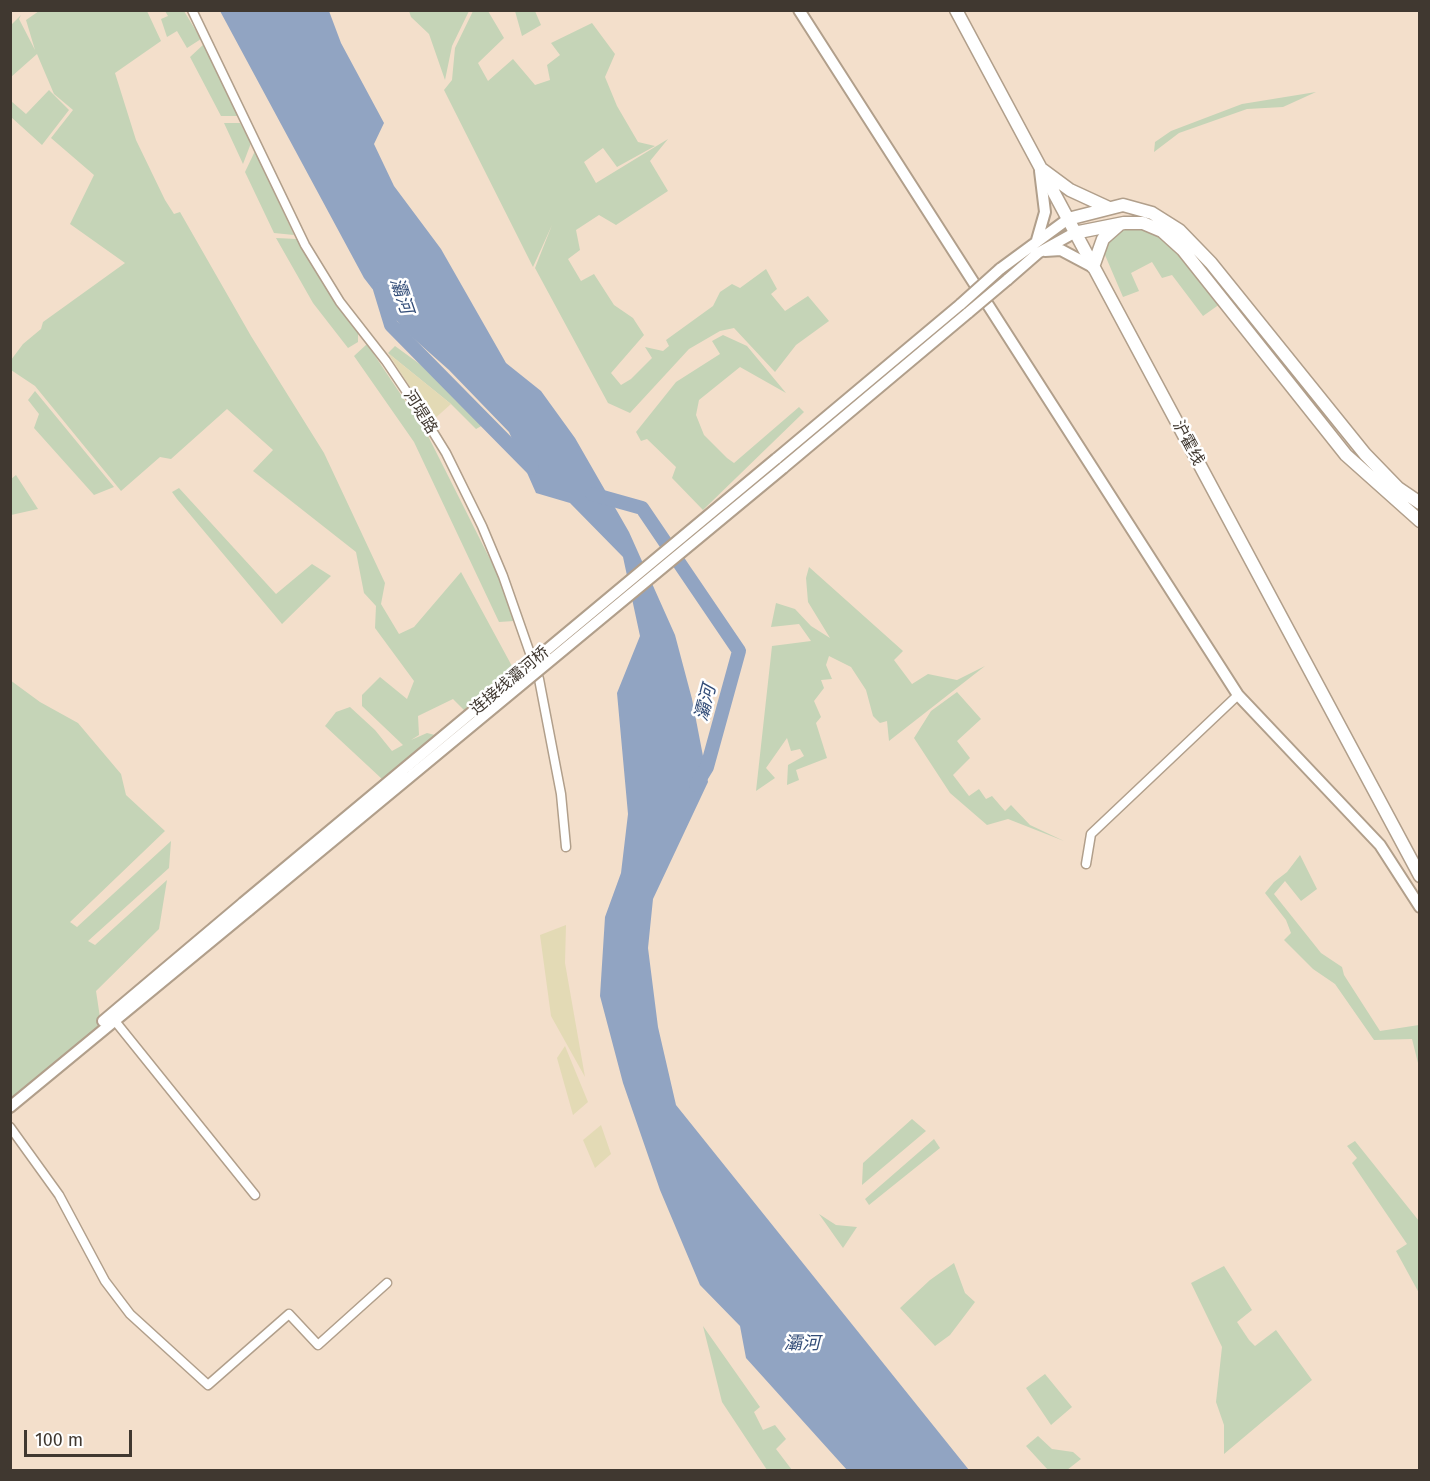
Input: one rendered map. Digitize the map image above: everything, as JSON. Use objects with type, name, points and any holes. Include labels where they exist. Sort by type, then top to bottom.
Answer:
[{"type":"highway","name":"沪霍线","points":[[956,10],[1419,876]]},
{"type":"highway","points":[[1040,167],[1070,190],[1109,208]]},
{"type":"highway","points":[[1068,219],[1123,205],[1152,213],[1179,230],[1211,263],[1365,454],[1398,488],[1419,503]]},
{"type":"highway","points":[[1074,233],[1122,223],[1143,223],[1162,231],[1183,250],[1346,455],[1419,521]]},
{"type":"highway","points":[[1092,267],[1103,239],[1122,223]]},
{"type":"main road","points":[[799,10],[1238,695],[1380,845],[1419,908]]},
{"type":"main road","points":[[1039,246],[1045,212],[1040,167]]},
{"type":"main road","points":[[965,308],[1007,280],[1068,219]]},
{"type":"main road","points":[[965,308],[1000,269],[1039,246],[1074,233]]},
{"type":"main road","points":[[1039,246],[1061,250],[1092,267]]},
{"type":"main road","name":"连接线灞河桥","points":[[246,906],[965,308]]},
{"type":"main road","points":[[10,1107],[115,1021],[246,906]]},
{"type":"main road","points":[[10,1099],[246,906]]},
{"type":"street","name":"河堤路","points":[[192,10],[305,245],[340,302],[404,386],[425,418],[446,453],[482,525],[503,576],[539,679],[561,794],[566,847]]},
{"type":"street","points":[[1086,864],[1091,834],[1238,695]]},
{"type":"street","points":[[115,1021],[255,1195]]},
{"type":"street","points":[[10,1127],[59,1195],[105,1281],[130,1314],[208,1385],[289,1314],[318,1345],[387,1283]]},
{"type":"green space","points":[[39,11],[147,11],[161,41],[115,73],[136,140],[165,200],[174,214],[180,212],[251,336],[324,453],[385,583],[381,604],[399,634],[414,627],[461,572],[513,668],[464,710],[453,699],[418,716],[419,735],[411,740],[427,733],[435,735],[382,779],[325,726],[336,712],[350,707],[375,730],[392,751],[403,745],[362,706],[362,695],[380,677],[407,699],[414,681],[375,628],[376,606],[364,593],[356,552],[253,471],[273,450],[227,409],[171,459],[160,457],[121,491],[35,386],[11,370],[11,360],[23,344],[41,329],[43,322],[125,263],[70,224],[94,175],[51,138],[73,110],[54,94],[37,54],[11,77],[11,25],[21,15],[19,19],[35,50],[26,20]]},
{"type":"green space","points":[[165,11],[184,11],[201,39],[187,48],[177,31],[167,37],[161,19],[168,16]]},
{"type":"green space","points":[[409,11],[469,11],[452,46],[445,80],[429,34],[411,17]]},
{"type":"green space","points":[[473,11],[488,11],[504,38],[478,63],[488,81],[513,59],[535,85],[550,80],[547,65],[560,55],[551,43],[592,23],[615,54],[605,77],[617,106],[638,142],[655,146],[617,167],[603,148],[584,162],[596,183],[668,139],[650,161],[668,191],[616,225],[599,215],[576,230],[580,250],[568,259],[581,281],[594,274],[614,305],[633,318],[644,335],[611,373],[621,385],[631,379],[652,358],[645,347],[663,351],[669,346],[666,340],[713,306],[720,292],[732,284],[740,288],[766,269],[777,289],[771,294],[785,311],[808,296],[829,321],[796,345],[775,372],[734,328],[720,331],[689,349],[630,413],[608,403],[535,268],[552,225],[533,267],[444,90],[452,80],[455,48]]},
{"type":"green space","points":[[515,11],[535,11],[541,25],[522,36]]},
{"type":"green space","points":[[204,44],[238,116],[221,116],[190,57]]},
{"type":"green space","points":[[49,90],[69,110],[42,145],[11,117],[11,101],[26,114]]},
{"type":"green space","points":[[1316,92],[1283,107],[1247,109],[1179,133],[1154,152],[1155,142],[1171,131],[1242,104]]},
{"type":"green space","points":[[224,123],[240,123],[251,143],[243,164]]},
{"type":"green space","points":[[255,151],[294,235],[274,233],[245,172]]},
{"type":"green space","points":[[1132,225],[1164,239],[1220,304],[1203,316],[1172,275],[1162,278],[1152,262],[1131,273],[1139,291],[1123,297],[1102,248],[1116,231]]},
{"type":"green space","points":[[276,238],[297,239],[358,331],[358,342],[348,348],[313,303]]},
{"type":"green space","points":[[723,335],[747,346],[786,393],[740,367],[699,400],[696,415],[704,435],[727,458],[734,463],[799,407],[804,412],[703,510],[672,478],[676,467],[647,439],[641,441],[636,432],[676,382],[720,354],[712,341]]},
{"type":"green space","points":[[367,344],[426,432],[497,573],[514,621],[499,622],[414,442],[354,356]]},
{"type":"green space","points":[[395,346],[421,365],[485,424],[476,429],[451,404],[388,353]]},
{"type":"green space","points":[[35,391],[114,487],[94,495],[34,428],[39,414],[28,400]]},
{"type":"green space","points":[[16,475],[38,509],[11,515],[11,479]]},
{"type":"green space","points":[[179,488],[276,594],[312,564],[331,576],[282,624],[177,499],[172,492]]},
{"type":"green space","points":[[809,567],[903,651],[894,660],[912,684],[928,674],[957,680],[985,666],[889,741],[887,721],[880,723],[873,716],[866,690],[851,667],[829,656],[826,665],[832,679],[821,680],[824,688],[814,701],[821,717],[816,723],[827,758],[796,770],[799,780],[787,785],[788,765],[804,756],[800,749],[791,751],[787,738],[766,768],[775,778],[756,791],[772,646],[811,641],[799,624],[771,627],[776,603],[795,609],[811,626],[830,638],[808,602],[806,578]]},
{"type":"green space","points":[[10,680],[40,702],[78,723],[121,774],[126,795],[165,831],[70,922],[77,927],[171,841],[169,868],[88,941],[95,945],[167,880],[159,929],[96,991],[101,1024],[11,1100]]},
{"type":"green space","points":[[957,692],[981,719],[957,741],[970,758],[953,775],[969,796],[979,789],[986,799],[992,796],[1005,811],[1011,805],[1030,825],[1064,841],[1008,819],[987,825],[950,793],[914,738],[931,711]]},
{"type":"green space","points":[[1300,855],[1317,889],[1301,901],[1285,881],[1274,894],[1321,953],[1342,967],[1344,975],[1380,1031],[1419,1025],[1419,1067],[1412,1039],[1374,1040],[1335,984],[1313,969],[1284,940],[1291,933],[1286,920],[1265,893],[1287,872]]},
{"type":"green space","points":[[912,1119],[926,1131],[862,1185],[863,1163]]},
{"type":"green space","points":[[934,1139],[940,1148],[869,1205],[865,1199]]},
{"type":"green space","points":[[1355,1141],[1419,1221],[1419,1293],[1396,1251],[1407,1244],[1352,1163],[1357,1158],[1347,1146]]},
{"type":"green space","points":[[819,1214],[836,1225],[857,1227],[843,1248]]},
{"type":"green space","points":[[954,1263],[965,1293],[975,1302],[950,1335],[935,1346],[900,1308],[930,1280]]},
{"type":"green space","points":[[1224,1266],[1252,1310],[1237,1322],[1249,1340],[1255,1346],[1276,1330],[1312,1380],[1224,1454],[1224,1425],[1216,1402],[1222,1347],[1191,1283]]},
{"type":"green space","points":[[703,1326],[760,1407],[754,1412],[763,1430],[775,1425],[786,1439],[776,1449],[792,1470],[767,1470],[722,1402]]},
{"type":"green space","points":[[1045,1374],[1072,1407],[1051,1425],[1026,1388]]},
{"type":"green space","points":[[1038,1436],[1052,1449],[1073,1452],[1081,1459],[1067,1470],[1048,1470],[1026,1446]]},
{"type":"sand","points":[[388,353],[451,404],[432,421]]},
{"type":"sand","points":[[566,925],[565,963],[585,1077],[551,1016],[540,935]]},
{"type":"sand","points":[[565,1046],[588,1102],[573,1115],[557,1058]]},
{"type":"sand","points":[[601,1125],[611,1154],[595,1168],[583,1140]]},
{"type":"water","name":"灞河","points":[[220,11],[329,11],[341,43],[384,123],[374,144],[394,186],[441,249],[506,363],[541,391],[575,438],[629,532],[675,635],[692,699],[708,782],[653,899],[648,948],[658,1027],[676,1105],[969,1470],[847,1470],[746,1358],[740,1326],[700,1285],[660,1190],[623,1083],[600,996],[605,917],[621,873],[628,814],[617,693],[640,636],[623,557],[570,503],[536,493],[509,432],[449,370],[404,330],[364,278]]},
{"type":"waterway","name":"灞河","points":[[380,289],[391,325],[532,468]]},
{"type":"waterway","name":"灞河","points":[[592,494],[642,508],[739,651],[707,767],[696,785]]}]
